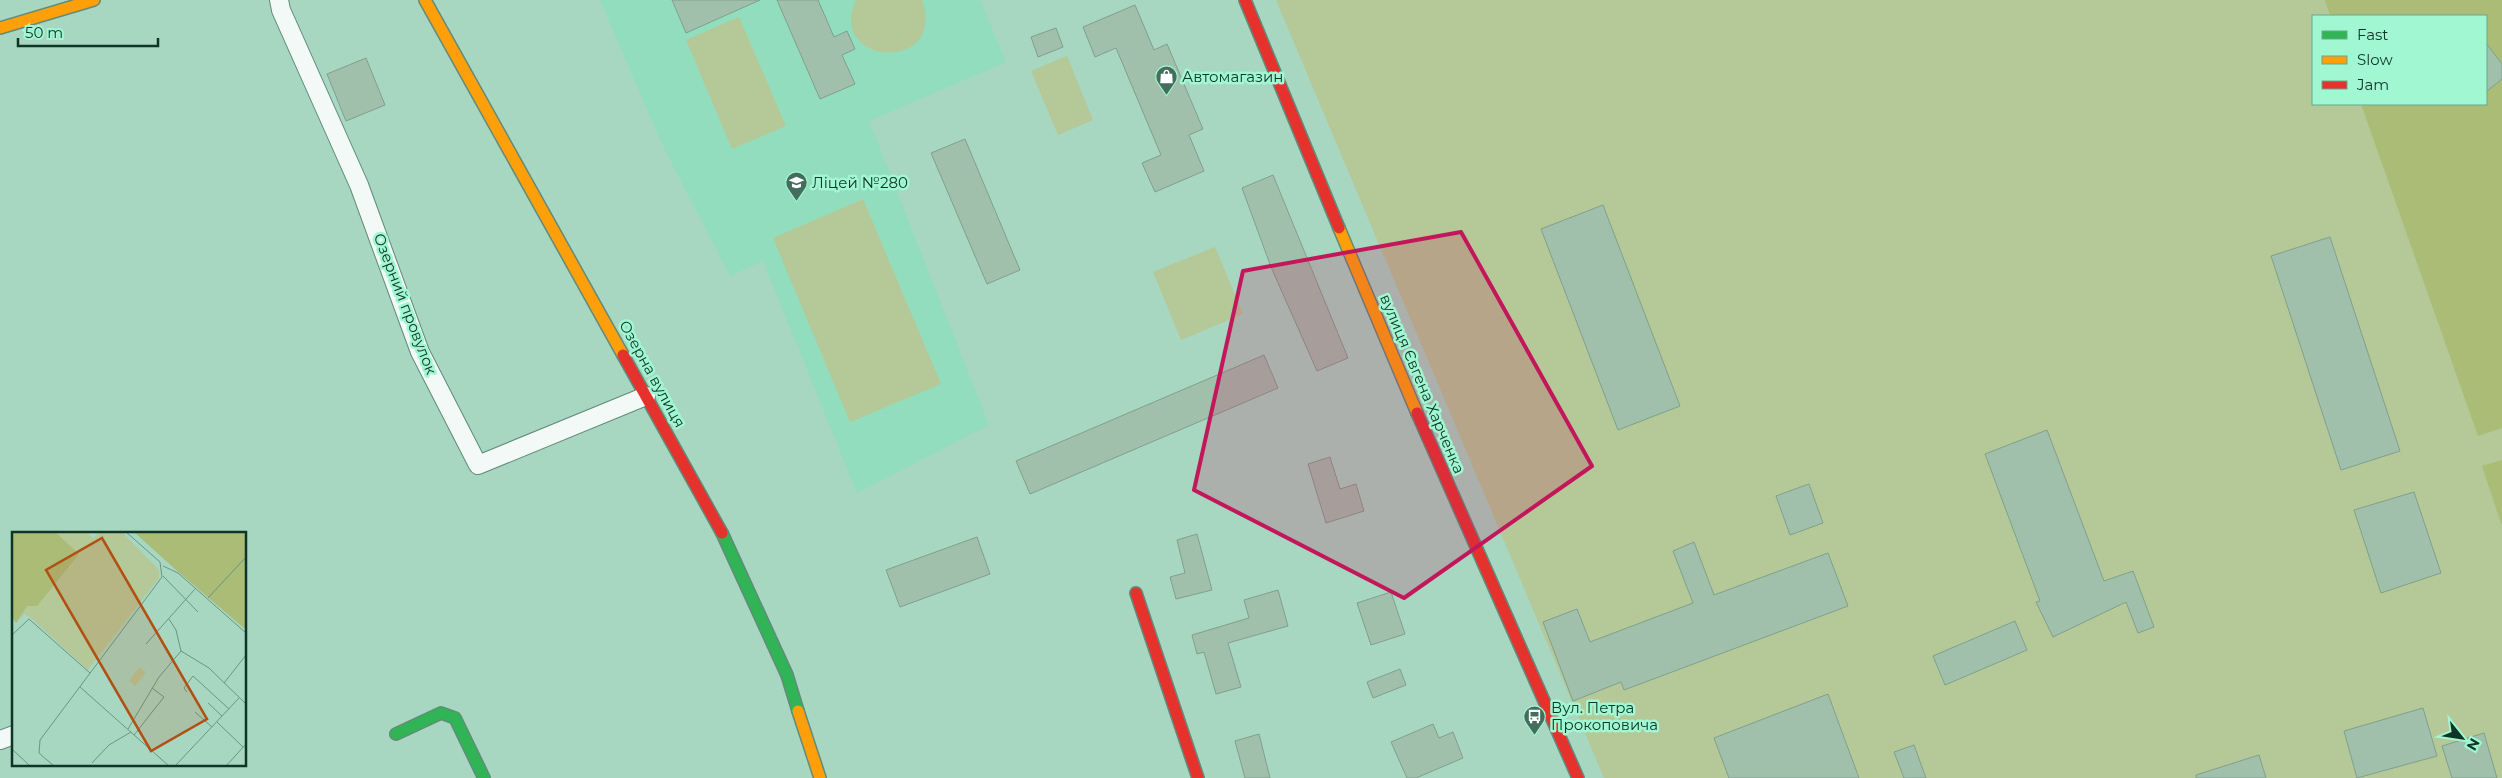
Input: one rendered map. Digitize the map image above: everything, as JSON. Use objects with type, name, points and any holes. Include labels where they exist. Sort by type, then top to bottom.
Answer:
[{"type":"street","points":[[0,28],[94,0]]},
{"type":"street","name":"Озерний провулок","points":[[279,0],[281,10],[359,185],[420,352],[478,465],[646,396]]},
{"type":"street","name":"Озерна вулиця","points":[[425,0],[720,528],[787,675],[820,778]]},
{"type":"street","name":"вулиця Євгена Харченка","points":[[1245,0],[1403,381],[1578,778]]},
{"type":"street","points":[[1136,593],[1198,778]]},
{"type":"street","points":[[396,734],[441,713],[448,714],[455,718],[484,778]]},
{"type":"street","points":[[0,740],[12,736]]},
{"type":"highlighted area","points":[[1461,232],[1592,466],[1404,598],[1194,490],[1243,271]]},
{"type":"shaded area","name":"Ліцей №280","points":[[600,0],[980,0],[1006,62],[869,121],[989,425],[857,493],[763,261],[730,276],[661,142]]},
{"type":"shaded area","points":[[856,0],[922,0],[925,24],[918,41],[904,50],[887,52],[870,48],[857,38],[851,22]]},
{"type":"shaded area","points":[[1276,0],[2502,0],[2502,778],[1604,778]]},
{"type":"shaded area","points":[[2325,0],[2502,0],[2502,428],[2478,436],[2361,105],[2487,105],[2487,15],[2330,15]]},
{"type":"shaded area","points":[[739,17],[786,126],[732,149],[686,40]]},
{"type":"shaded area","points":[[1067,56],[1093,120],[1058,135],[1031,71]]},
{"type":"shaded area","points":[[863,199],[941,384],[850,422],[773,238]]},
{"type":"shaded area","points":[[1215,247],[1243,314],[1181,340],[1153,272]]},
{"type":"shaded area","points":[[2502,460],[2502,526],[2482,466]]},
{"type":"building","points":[[672,0],[760,0],[686,33]]},
{"type":"building","points":[[777,0],[818,0],[834,37],[847,31],[855,49],[842,55],[855,84],[820,99]]},
{"type":"building","points":[[1135,5],[1154,50],[1167,44],[1203,129],[1189,135],[1204,171],[1155,192],[1142,163],[1161,155],[1116,48],[1095,57],[1083,27]]},
{"type":"building","points":[[1056,28],[1063,47],[1038,57],[1031,37]]},
{"type":"building","points":[[2487,44],[2502,64],[2502,79],[2487,91]]},
{"type":"building","points":[[366,58],[385,105],[346,121],[327,74]]},
{"type":"building","points":[[965,139],[1020,270],[987,284],[931,153]]},
{"type":"building","points":[[1273,175],[1348,358],[1317,371],[1271,267],[1242,188]]},
{"type":"building","points":[[1603,205],[1680,406],[1618,430],[1541,229]]},
{"type":"building","points":[[2330,237],[2400,451],[2341,470],[2271,256]]},
{"type":"building","points":[[1264,355],[1278,388],[1030,494],[1016,461]]},
{"type":"building","points":[[2047,430],[2104,581],[2133,571],[2154,627],[2138,633],[2126,602],[2053,637],[2036,602],[2040,601],[1985,454]]},
{"type":"building","points":[[1330,457],[1340,489],[1356,484],[1364,511],[1326,523],[1308,464]]},
{"type":"building","points":[[1809,484],[1823,523],[1790,535],[1776,496]]},
{"type":"building","points":[[2414,492],[2441,573],[2381,593],[2354,510]]},
{"type":"building","points":[[1197,534],[1212,590],[1176,599],[1170,577],[1185,573],[1177,540]]},
{"type":"building","points":[[977,537],[990,574],[900,607],[886,570]]},
{"type":"building","points":[[1694,542],[1714,595],[1828,553],[1848,606],[1624,690],[1621,682],[1573,701],[1543,622],[1577,609],[1590,642],[1693,603],[1673,551]]},
{"type":"building","points":[[1278,590],[1288,626],[1228,643],[1241,687],[1216,694],[1204,652],[1197,654],[1192,635],[1249,618],[1244,600]]},
{"type":"building","points":[[1391,592],[1405,634],[1371,645],[1357,603]]},
{"type":"building","points":[[2015,621],[2027,650],[1945,685],[1933,656]]},
{"type":"building","points":[[1400,669],[1406,685],[1373,698],[1367,682]]},
{"type":"building","points":[[1828,694],[1859,778],[1729,778],[1714,738]]},
{"type":"building","points":[[2423,708],[2437,756],[2357,778],[2344,731]]},
{"type":"building","points":[[1433,724],[1439,738],[1453,732],[1463,758],[1416,778],[1407,778],[1391,742]]},
{"type":"building","points":[[2484,733],[2497,778],[2452,778],[2442,746]]},
{"type":"building","points":[[1259,734],[1270,778],[1245,778],[1235,741]]},
{"type":"building","points":[[1914,745],[1926,778],[1904,778],[1894,752]]},
{"type":"building","points":[[2259,755],[2266,778],[2196,778],[2196,775]]},
{"type":"traffic: fast","points":[[722,533],[787,675],[798,711]]},
{"type":"traffic: fast","points":[[396,734],[441,713],[455,718],[484,778]]},
{"type":"traffic: slow","points":[[0,28],[94,0]]},
{"type":"traffic: slow","points":[[425,0],[623,355]]},
{"type":"traffic: slow","points":[[1339,228],[1417,413]]},
{"type":"traffic: slow","points":[[798,711],[820,778]]},
{"type":"traffic: jam","points":[[1245,0],[1339,228]]},
{"type":"traffic: jam","points":[[623,355],[722,533]]},
{"type":"traffic: jam","points":[[1417,413],[1578,778]]},
{"type":"traffic: jam","points":[[1136,593],[1198,778]]},
{"type":"place","name":"Автомагазин","points":[[1166,96]]},
{"type":"place","name":"Ліцей №280","points":[[796,202]]},
{"type":"place","name":"Вул. Петра Прокоповича","points":[[1535,736]]}]
